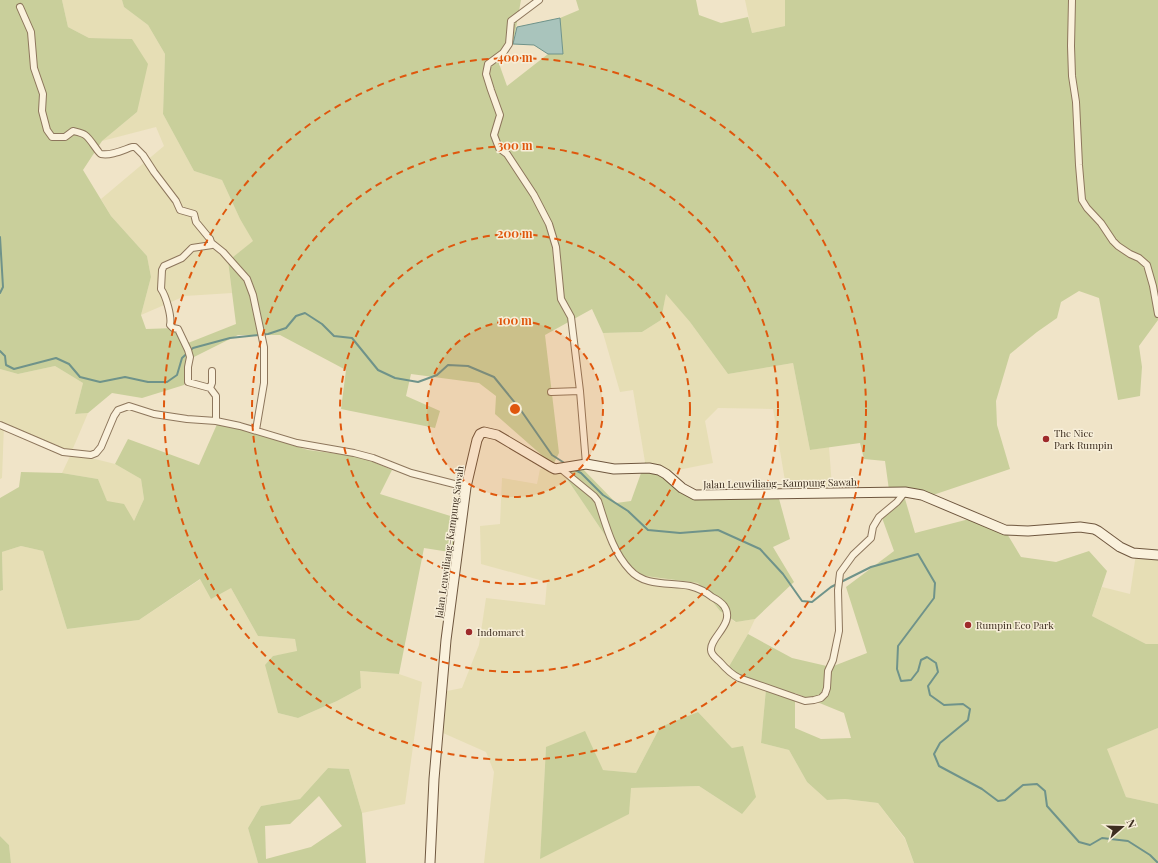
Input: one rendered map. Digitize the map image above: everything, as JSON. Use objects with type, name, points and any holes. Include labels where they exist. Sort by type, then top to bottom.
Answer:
[{"type":"main road","name":"Jalan Leuwiliang–Kampung Sawah","points":[[430,863],[434,779],[446,640],[466,487],[476,440],[480,434],[484,432],[497,435],[551,467],[562,468],[581,464],[614,469],[649,468],[659,470],[666,474],[682,488],[695,495],[905,492],[922,496],[1005,530],[1028,531],[1080,527],[1094,529],[1133,554],[1158,555]]},
{"type":"street","points":[[539,0],[511,21],[509,44],[503,53],[488,64],[486,74],[500,115],[494,135],[499,148],[507,154],[534,195],[548,224],[556,247],[561,299],[571,317],[580,391],[581,464]]},
{"type":"street","points":[[1072,0],[1072,76],[1076,102],[1082,200],[1118,246],[1139,258],[1147,265],[1153,286],[1158,314]]},
{"type":"street","points":[[20,7],[31,32],[34,68],[43,94],[42,111],[47,130],[52,137],[65,137],[73,131],[84,134],[94,142],[99,153],[102,154],[115,153],[135,147],[176,201],[180,210],[194,214],[196,222],[213,244],[223,252],[247,279],[254,295],[264,347],[265,370],[256,430]]},
{"type":"street","points":[[213,244],[210,247],[192,248],[182,258],[168,264],[162,270],[161,289],[164,293],[170,313],[170,325],[173,328],[178,329],[188,350],[190,358],[188,367],[188,382],[210,388],[216,396],[216,421]]},
{"type":"street","points":[[210,388],[212,383],[212,371]]},
{"type":"street","points":[[551,392],[580,391]]},
{"type":"street","points":[[0,425],[63,452],[91,454],[96,453],[101,447],[118,410],[126,407],[135,408],[154,414],[216,421],[256,430],[298,443],[354,453],[373,458],[411,473],[466,487]]},
{"type":"street","points":[[562,468],[598,501],[613,546],[635,575],[652,582],[696,587],[723,604],[726,608],[727,614],[726,622],[713,642],[711,651],[730,673],[739,678],[805,700],[821,698],[825,694],[827,688],[828,671],[833,660],[839,631],[840,573],[852,555],[871,538],[873,527],[879,517],[897,502],[905,492]]},
{"type":"shaded area","points":[[62,0],[122,0],[124,7],[148,25],[165,54],[163,114],[194,171],[222,180],[240,219],[254,241],[228,261],[232,293],[185,296],[141,315],[151,277],[147,256],[111,216],[101,199],[164,146],[156,127],[102,141],[137,112],[132,39],[89,38],[68,27]]},
{"type":"shaded area","points":[[745,0],[785,0],[785,26],[752,33]]},
{"type":"shaded area","points":[[666,293],[690,322],[728,374],[793,363],[810,450],[829,447],[832,487],[786,487],[773,409],[718,408],[705,421],[713,463],[668,472],[645,462],[633,390],[620,392],[603,333],[642,332],[661,320]]},
{"type":"shaded area","points":[[55,366],[83,383],[75,414],[88,413],[71,453],[115,464],[141,479],[144,499],[134,521],[107,502],[98,479],[62,473],[71,454],[4,425],[2,478],[0,479],[0,369],[18,374]]},
{"type":"shaded area","points":[[553,465],[563,473],[615,550],[638,575],[698,583],[720,611],[735,622],[755,619],[728,668],[766,689],[761,743],[789,750],[807,782],[827,800],[845,799],[878,803],[905,839],[914,863],[484,863],[494,772],[486,752],[443,733],[447,691],[462,688],[479,645],[486,598],[545,605],[547,582],[481,564],[480,526],[500,524],[502,478],[537,484],[540,469]],"holes":[[[698,712],[732,748],[742,814],[699,786],[631,788],[540,859],[546,747],[603,770],[636,773],[660,727]]]},
{"type":"shaded area","points":[[21,546],[43,551],[67,629],[139,620],[201,579],[231,588],[258,636],[295,639],[297,652],[273,656],[278,713],[298,718],[337,701],[361,688],[359,671],[399,674],[422,682],[405,804],[362,813],[349,769],[328,768],[300,799],[261,806],[248,828],[258,863],[11,863],[9,845],[0,836],[0,591],[3,590],[2,552]]},
{"type":"shaded area","points":[[1136,554],[1158,555],[1158,644],[1146,644],[1092,616],[1102,587],[1130,594]]},
{"type":"shaded area","points":[[1158,728],[1158,804],[1126,797],[1106,749]]},
{"type":"green space","points":[[0,0],[62,0],[68,27],[89,38],[132,39],[148,64],[137,112],[102,141],[83,170],[111,216],[147,256],[151,277],[141,315],[146,329],[175,328],[183,345],[236,324],[228,261],[253,241],[240,219],[222,180],[194,171],[163,114],[165,54],[148,25],[124,7],[122,0],[521,0],[513,44],[497,58],[507,86],[548,54],[563,54],[560,18],[579,10],[576,0],[696,0],[699,15],[721,23],[748,17],[752,33],[785,26],[785,0],[1158,0],[1158,320],[1139,346],[1142,367],[1140,396],[1118,400],[1099,298],[1079,291],[1061,302],[1057,318],[1010,354],[996,401],[997,425],[1010,469],[933,495],[903,492],[915,533],[977,517],[1006,532],[1021,557],[1056,562],[1089,551],[1107,571],[1092,616],[1146,644],[1158,644],[1158,728],[1107,749],[1126,797],[1158,804],[1158,863],[914,863],[905,838],[878,803],[845,799],[827,800],[807,782],[789,750],[761,743],[766,689],[741,683],[728,668],[748,634],[792,658],[831,667],[867,653],[846,587],[894,551],[881,515],[902,492],[889,490],[885,461],[864,459],[860,443],[810,450],[793,363],[728,374],[690,322],[666,294],[661,320],[642,332],[603,333],[592,309],[545,335],[559,453],[553,465],[495,414],[496,396],[479,383],[411,374],[406,396],[440,411],[435,428],[341,409],[346,370],[280,335],[238,335],[186,361],[184,385],[142,398],[112,393],[88,413],[75,414],[83,383],[55,366],[18,374],[0,369]],"holes":[[[795,693],[844,713],[851,738],[821,739],[795,728]]]},
{"type":"green space","points":[[218,422],[308,450],[362,457],[392,470],[380,494],[460,519],[456,553],[424,548],[399,674],[360,671],[361,688],[337,701],[298,718],[278,713],[265,665],[273,656],[297,651],[295,639],[258,636],[231,588],[211,599],[200,579],[139,620],[67,629],[43,551],[21,546],[2,552],[3,590],[0,591],[0,498],[19,487],[21,472],[62,473],[98,479],[107,501],[124,504],[134,521],[144,499],[141,479],[115,464],[128,439],[199,465]]},
{"type":"green space","points":[[645,462],[668,472],[691,496],[778,495],[790,539],[773,547],[794,582],[755,619],[736,622],[720,611],[698,583],[638,575],[615,550],[563,473],[578,464],[616,503],[631,501]]},
{"type":"green space","points":[[698,712],[732,748],[743,746],[756,797],[742,814],[699,786],[631,788],[629,814],[540,859],[546,747],[585,731],[603,770],[636,773],[660,727]]},
{"type":"green space","points":[[328,768],[349,769],[362,813],[366,863],[258,863],[248,828],[261,806],[300,799]],"holes":[[[319,796],[342,826],[311,847],[266,859],[265,826],[290,824]]]},
{"type":"green space","points":[[0,836],[9,845],[11,863],[0,863]]},
{"type":"water","points":[[560,18],[563,54],[548,54],[534,45],[513,44],[517,27]]},
{"type":"waterway","points":[[0,237],[3,287],[0,293]]},
{"type":"waterway","points":[[0,351],[5,356],[6,365],[14,369],[56,358],[69,364],[80,377],[100,382],[125,377],[148,382],[167,382],[177,375],[182,358],[193,348],[230,338],[268,334],[286,328],[296,316],[305,313],[322,324],[334,336],[352,338],[378,370],[395,378],[418,382],[437,375],[448,365],[468,366],[494,377],[520,409],[552,455],[566,464]]},
{"type":"waterway","points":[[575,470],[581,473],[603,495],[628,511],[648,530],[680,533],[718,530],[760,549],[783,574],[802,601],[812,602],[831,587],[871,567],[918,554],[935,583],[934,598],[898,646],[897,669],[901,681],[911,680],[918,671],[921,660],[927,657],[936,663],[938,672],[928,686],[930,695],[944,705],[963,704],[970,709],[968,720],[940,743],[934,754],[939,766],[982,789],[998,801],[1005,800],[1023,785],[1037,784],[1045,791],[1047,806],[1079,842],[1090,845],[1102,838],[1128,841],[1150,855],[1158,863]]},
{"type":"place","name":"The Nice Park Rumpin","points":[[1046,439]]},
{"type":"place","name":"Rumpin Eco Park","points":[[968,625]]},
{"type":"place","name":"Indomaret","points":[[469,632]]}]
